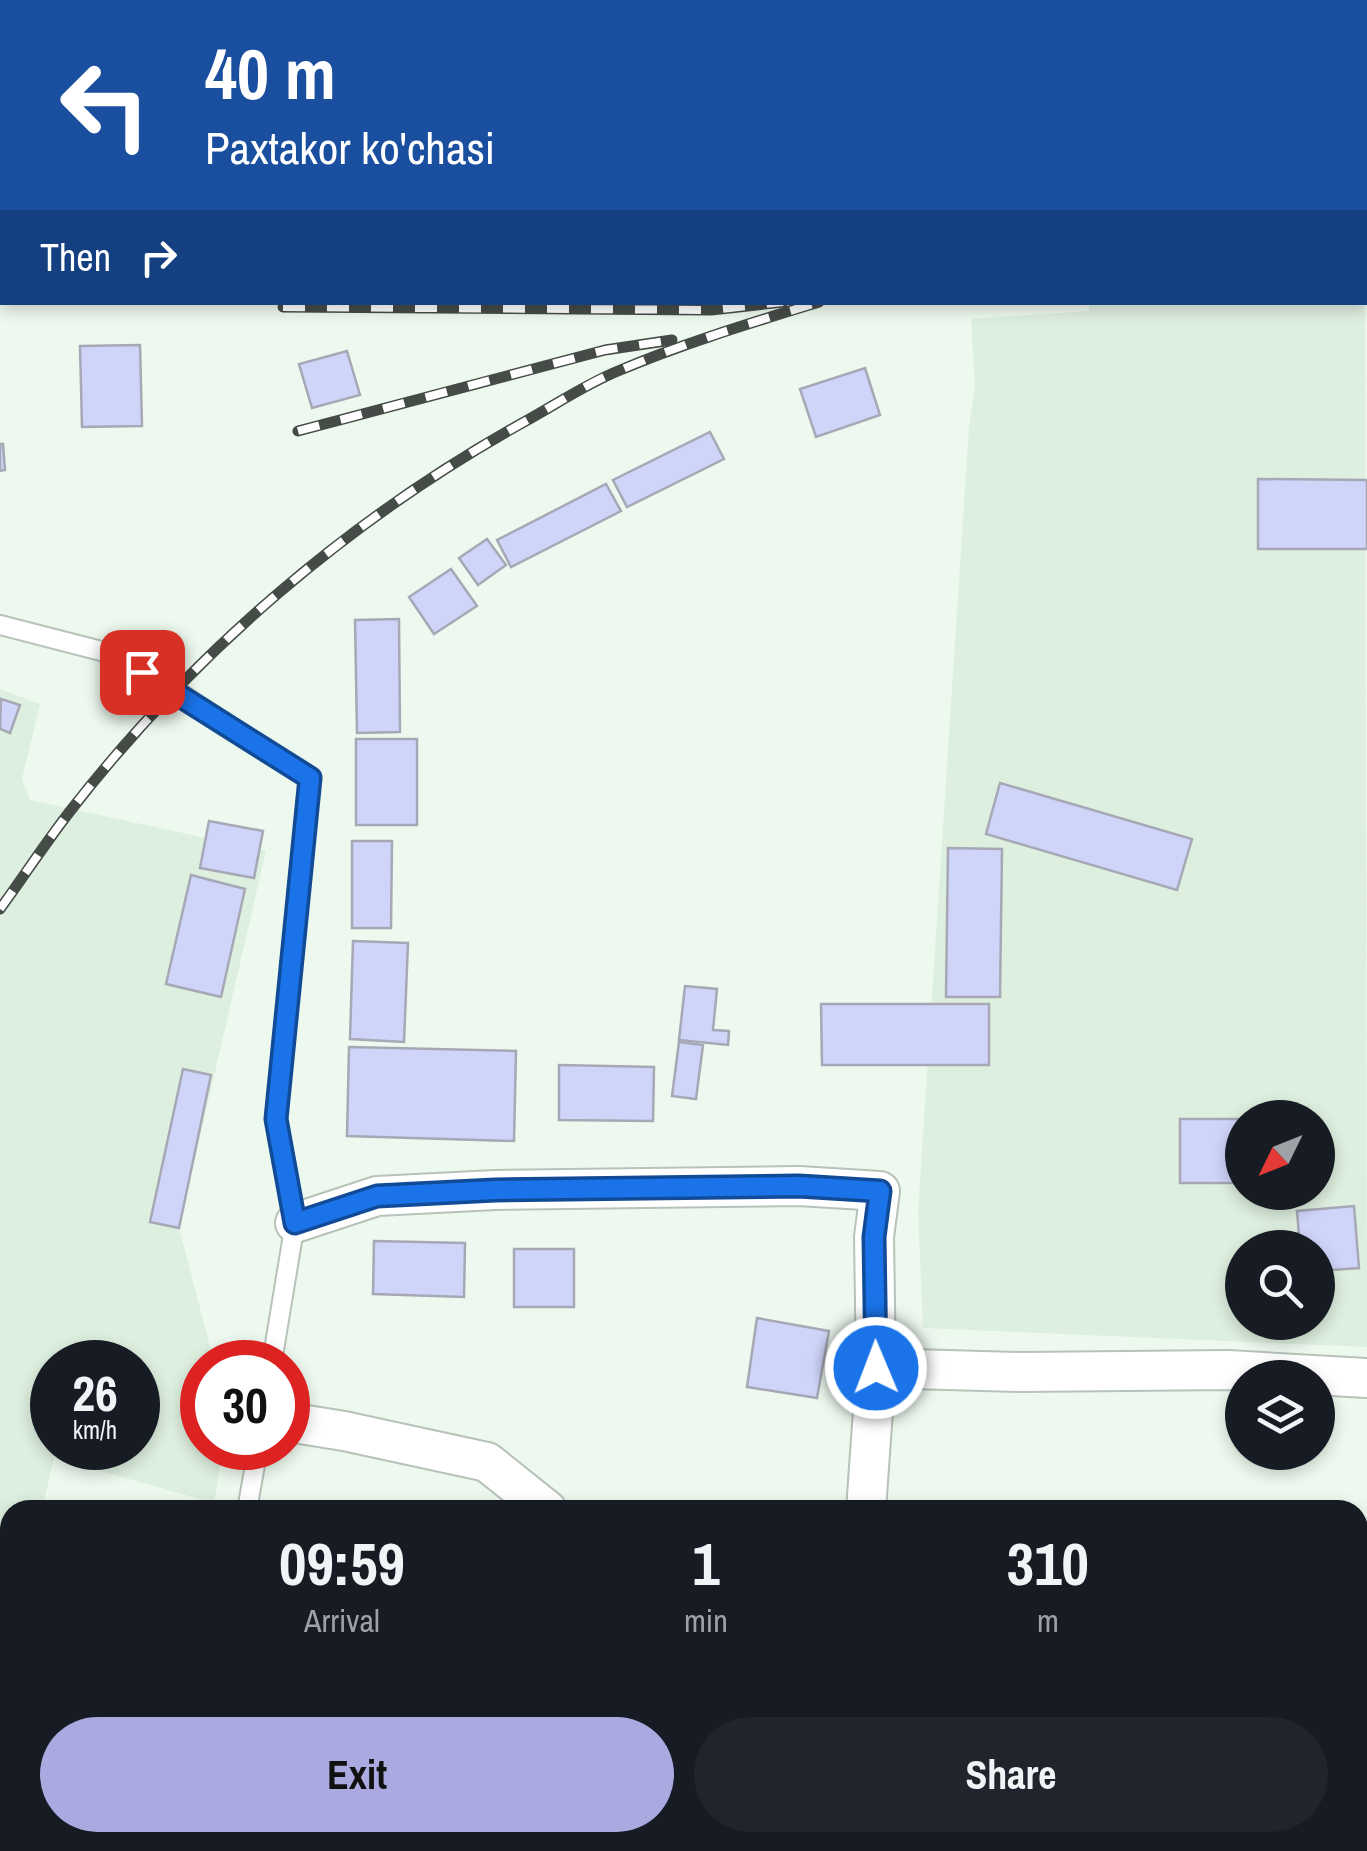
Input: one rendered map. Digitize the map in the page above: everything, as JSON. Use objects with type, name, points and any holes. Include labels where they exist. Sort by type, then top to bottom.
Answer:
[{"type":"street","points":[[295,1223],[377,1196],[495,1190],[799,1186],[880,1191],[874,1237],[876,1368],[867,1500]]},
{"type":"street","points":[[876,1368],[1022,1372],[1228,1370],[1367,1378]]},
{"type":"street","points":[[310,1426],[487,1462],[534,1500]]},
{"type":"lane","points":[[0,625],[109,652],[310,778],[276,1119],[295,1223],[276,1340]]},
{"type":"lane","points":[[250,1500],[254,1470]]},
{"type":"shaded area","points":[[1090,305],[1365,305],[1367,1347],[923,1328],[918,1212],[969,427],[975,387],[971,319],[1089,311]]},
{"type":"shaded area","points":[[0,689],[40,704],[22,779],[30,800],[266,851],[179,1228],[208,1340],[180,1340],[180,1470],[219,1470],[214,1500],[97,1470],[160,1470],[160,1340],[30,1340],[30,1470],[51,1470],[44,1500],[0,1500]]},
{"type":"building","points":[[140,345],[142,426],[82,427],[80,346]]},
{"type":"building","points":[[347,351],[360,395],[312,408],[299,364]]},
{"type":"building","points":[[865,368],[880,415],[816,437],[800,389]]},
{"type":"building","points":[[710,432],[724,459],[627,507],[613,480]]},
{"type":"building","points":[[0,444],[5,470],[0,471]]},
{"type":"building","points":[[1258,479],[1367,480],[1367,549],[1258,549]]},
{"type":"building","points":[[606,484],[621,511],[511,567],[497,540]]},
{"type":"building","points":[[487,539],[506,565],[478,585],[459,558]]},
{"type":"building","points":[[451,569],[477,606],[434,634],[409,597]]},
{"type":"building","points":[[399,619],[400,732],[357,733],[355,620]]},
{"type":"building","points":[[1,699],[20,705],[10,733],[0,729]]},
{"type":"building","points":[[356,739],[417,739],[417,825],[356,825]]},
{"type":"building","points":[[1000,783],[1192,839],[1177,890],[986,834]]},
{"type":"building","points":[[209,821],[263,831],[254,878],[200,868]]},
{"type":"building","points":[[352,841],[392,841],[391,928],[352,928]]},
{"type":"building","points":[[948,848],[1002,849],[1000,997],[946,997]]},
{"type":"building","points":[[191,875],[245,889],[221,997],[166,984]]},
{"type":"building","points":[[353,941],[408,943],[404,1042],[350,1039]]},
{"type":"building","points":[[685,986],[717,989],[713,1030],[729,1031],[728,1045],[679,1040]]},
{"type":"building","points":[[821,1004],[989,1004],[989,1065],[822,1065]]},
{"type":"building","points":[[679,1042],[703,1045],[696,1099],[672,1096]]},
{"type":"building","points":[[349,1047],[516,1051],[514,1141],[347,1136]]},
{"type":"building","points":[[559,1065],[654,1067],[653,1121],[559,1120]]},
{"type":"building","points":[[183,1069],[211,1075],[179,1228],[150,1222]]},
{"type":"building","points":[[1180,1119],[1225,1119],[1225,1183],[1180,1183]]},
{"type":"building","points":[[1354,1206],[1359,1268],[1335,1270],[1335,1230],[1299,1230],[1297,1211]]},
{"type":"building","points":[[374,1241],[465,1243],[464,1297],[373,1294]]},
{"type":"building","points":[[514,1249],[574,1249],[574,1307],[514,1307]]},
{"type":"building","points":[[757,1318],[829,1331],[817,1398],[747,1387]]},
{"type":"railway","points":[[283,307],[711,310],[756,305]]},
{"type":"railway","points":[[0,909],[71,810],[169,697],[278,593],[397,501],[594,382],[693,342],[810,305]]},
{"type":"railway","points":[[298,431],[605,350],[672,340]]},
{"type":"route","points":[[142,672],[310,778],[276,1119],[295,1223],[377,1196],[495,1190],[799,1186],[880,1191],[874,1237],[876,1368]]}]
